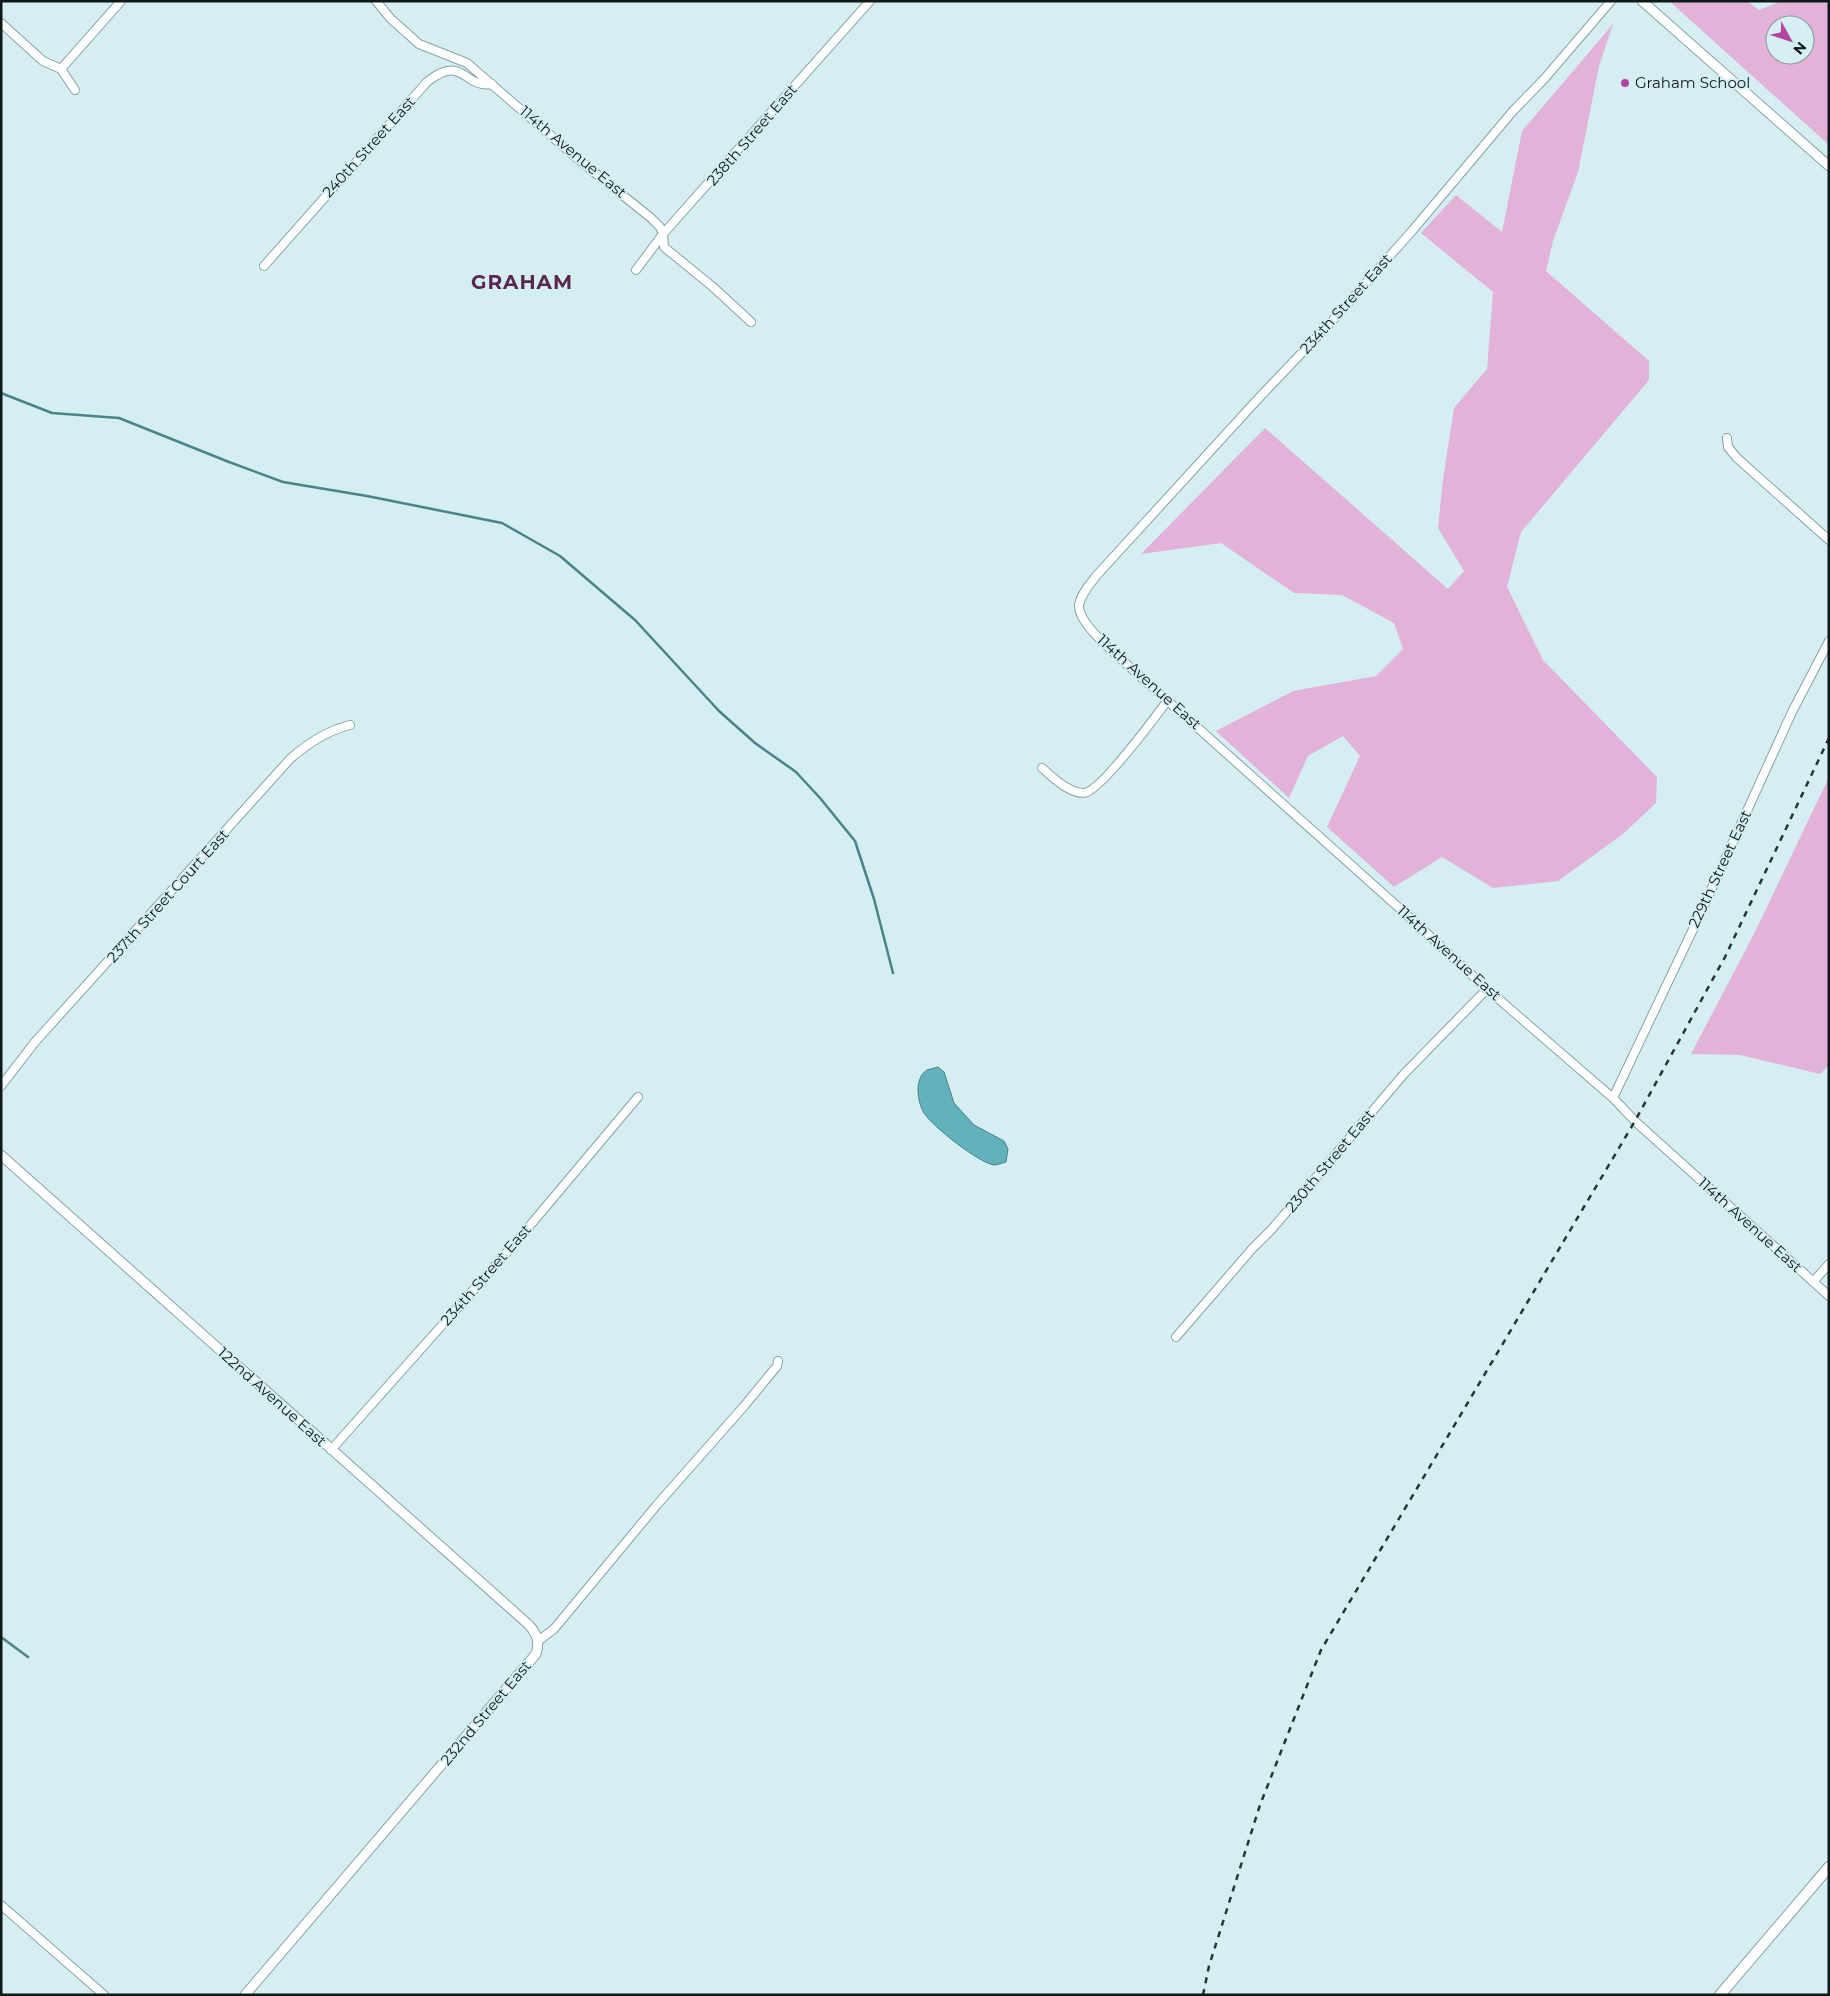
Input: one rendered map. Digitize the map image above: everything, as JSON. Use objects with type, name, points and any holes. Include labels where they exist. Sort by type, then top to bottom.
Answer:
[{"type":"main road","points":[[1720,1995],[1829,1867]]},
{"type":"street","points":[[61,69],[121,1]]},
{"type":"street","name":"114th Avenue East","points":[[376,1],[391,19],[419,44],[468,63],[651,218],[660,227],[663,234],[664,247],[713,287],[751,322]]},
{"type":"street","name":"238th Street East","points":[[636,270],[663,234],[870,1]]},
{"type":"street","name":"234th Street East","points":[[1079,605],[1086,589],[1097,575],[1332,321],[1412,231],[1513,111],[1545,78],[1611,1]]},
{"type":"street","points":[[1642,1],[1829,166]]},
{"type":"street","points":[[1,23],[43,61],[61,69],[75,90]]},
{"type":"street","name":"240th Street East","points":[[264,266],[427,82],[436,75],[450,70],[463,73],[478,82],[492,84]]},
{"type":"street","points":[[1727,438],[1728,447],[1737,458],[1829,540]]},
{"type":"street","name":"114th Avenue East","points":[[1079,605],[1083,619],[1093,632],[1487,989],[1612,1098],[1637,1123],[1829,1296]]},
{"type":"street","name":"229th Street East","points":[[1612,1098],[1695,925],[1792,712],[1829,641]]},
{"type":"street","points":[[1042,768],[1059,782],[1070,788],[1081,793],[1088,792],[1105,778],[1168,700]]},
{"type":"street","name":"237th Street Court East","points":[[1,1086],[35,1042],[64,1009],[123,946],[290,759],[302,748],[323,735],[350,725]]},
{"type":"street","name":"230th Street East","points":[[1176,1337],[1252,1249],[1272,1229],[1404,1074],[1487,989]]},
{"type":"street","name":"234th Street East","points":[[331,1450],[516,1241],[638,1097]]},
{"type":"street","name":"122nd Avenue East","points":[[1,1156],[529,1624],[535,1632],[538,1642]]},
{"type":"street","points":[[1813,1282],[1829,1264]]},
{"type":"street","name":"232nd Street East","points":[[245,1995],[536,1654],[538,1642],[554,1629],[656,1506],[751,1398],[778,1361]]},
{"type":"street","points":[[1,1905],[104,1995]]},
{"type":"shaded area","points":[[1669,1],[1747,1],[1759,10],[1781,1],[1829,1],[1829,145]]},
{"type":"shaded area","points":[[1613,24],[1599,66],[1578,172],[1553,241],[1546,271],[1649,361],[1649,380],[1521,532],[1507,587],[1543,660],[1657,777],[1656,803],[1623,834],[1558,881],[1493,888],[1442,857],[1394,887],[1327,827],[1360,756],[1343,736],[1308,756],[1289,798],[1216,731],[1293,691],[1376,676],[1403,649],[1394,623],[1342,595],[1294,593],[1221,543],[1141,554],[1265,428],[1448,589],[1464,571],[1438,528],[1443,479],[1454,408],[1487,369],[1493,292],[1421,233],[1456,195],[1502,232],[1522,131]]},
{"type":"shaded area","points":[[1829,777],[1829,1065],[1820,1074],[1740,1055],[1691,1054],[1755,932]]},
{"type":"water","points":[[938,1067],[944,1072],[954,1103],[974,1125],[1004,1141],[1008,1149],[1006,1162],[994,1165],[978,1158],[946,1135],[924,1113],[918,1096],[918,1084],[920,1078],[927,1070]]},
{"type":"waterway","points":[[1,393],[52,413],[119,418],[283,482],[367,496],[502,523],[560,556],[635,620],[719,711],[755,743],[796,772],[855,841],[874,899],[893,973]]},
{"type":"waterway","points":[[1,1637],[28,1657]]},
{"type":"railway","points":[[1203,1995],[1209,1966],[1260,1805],[1321,1650],[1635,1121],[1725,957],[1829,738]]},
{"type":"place","name":"Graham School","points":[[1625,83]]},
{"type":"district","name":"GRAHAM","points":[[522,282]]}]
